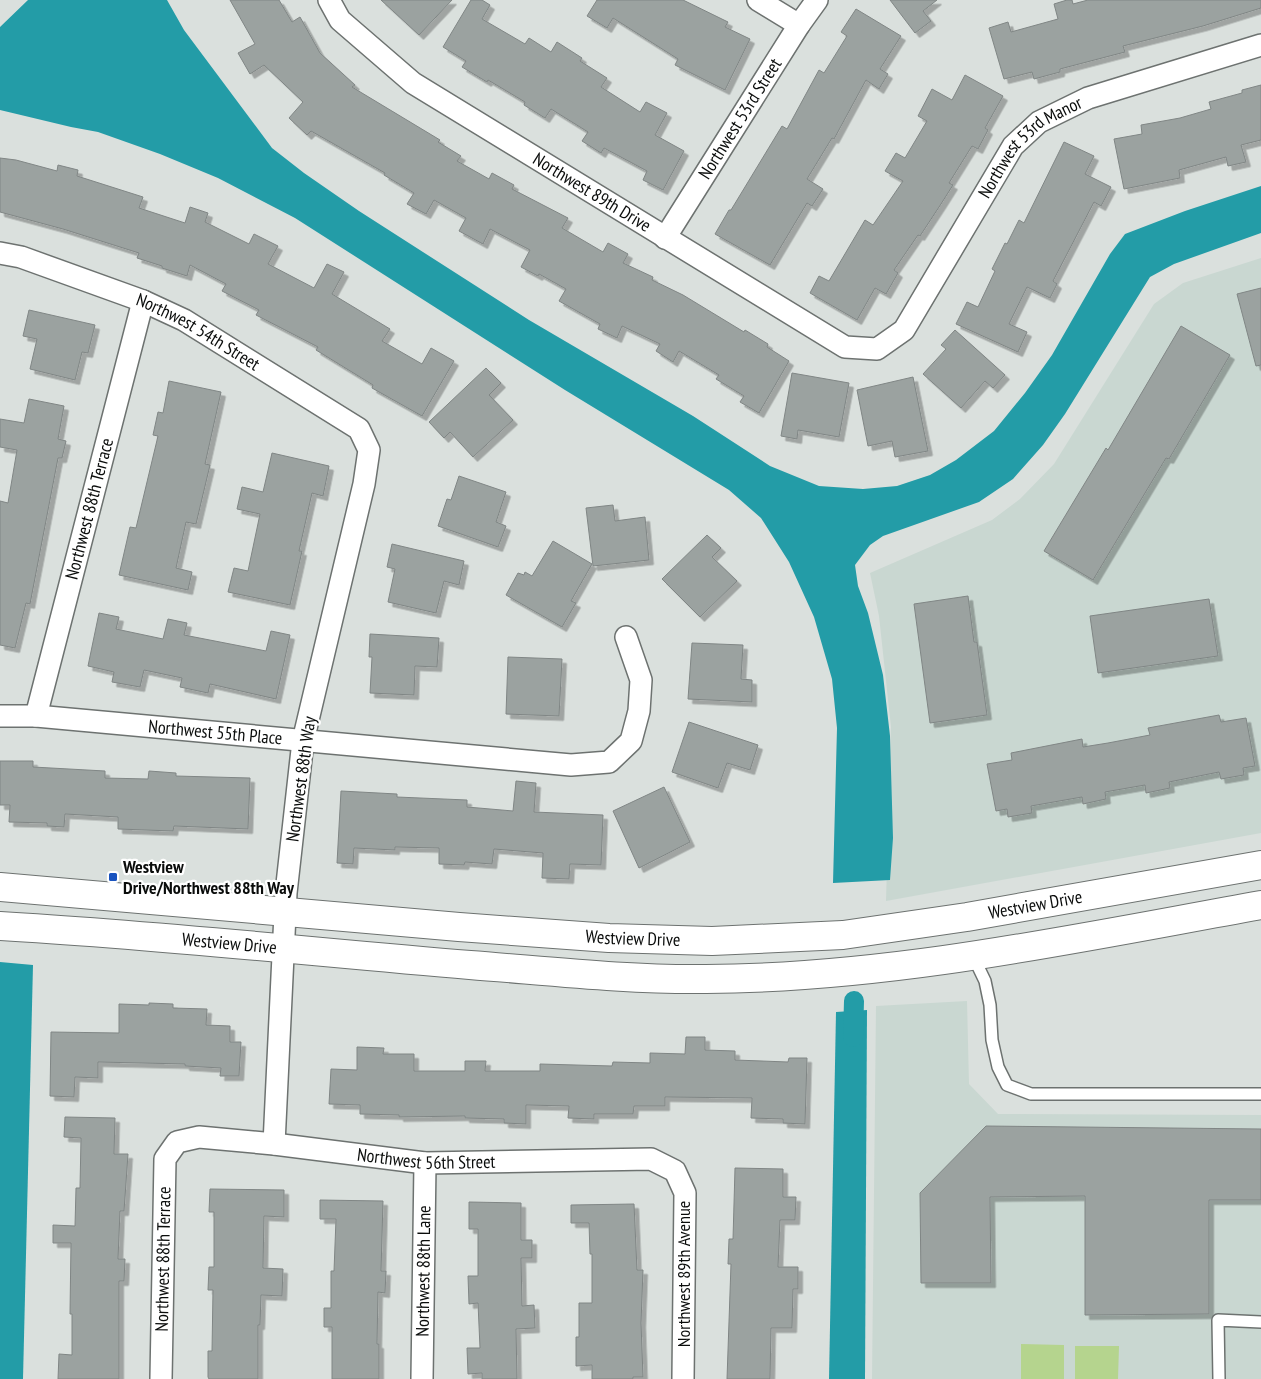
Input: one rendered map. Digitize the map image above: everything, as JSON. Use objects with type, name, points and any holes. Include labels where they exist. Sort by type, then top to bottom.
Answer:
[{"type":"street","name":"Northwest 89th Drive","points":[[329,0],[340,20],[413,83],[845,347],[877,349]]},
{"type":"street","points":[[758,0],[799,25]]},
{"type":"street","name":"Northwest 53rd Street","points":[[666,238],[799,25],[817,0]]},
{"type":"street","name":"Northwest 53rd Manor","points":[[877,349],[904,330],[1013,146],[1040,122],[1088,98],[1261,44]]},
{"type":"street","name":"Northwest 54th Street","points":[[0,253],[21,257],[143,301],[184,320],[359,429],[369,450]]},
{"type":"street","name":"Northwest 88th Terrace","points":[[36,716],[143,301]]},
{"type":"street","name":"Northwest 88th Way","points":[[274,1144],[286,893],[303,741],[364,484],[369,450]]},
{"type":"street","name":"Northwest 55th Place","points":[[0,716],[36,716],[571,765],[609,762],[631,741],[639,712],[641,680],[626,637]]},
{"type":"street","name":"Westview Drive","points":[[0,887],[609,938],[712,941],[843,935],[957,919],[1261,865]]},
{"type":"street","name":"Westview Drive","points":[[0,926],[587,974],[704,979],[812,975],[873,970],[974,956],[1261,905]]},
{"type":"street","name":"Northwest 56th Street","points":[[177,1142],[199,1137],[274,1144],[425,1163],[651,1159],[675,1171]]},
{"type":"street","name":"Northwest 88th Terrace","points":[[161,1379],[165,1159],[177,1142]]},
{"type":"street","name":"Northwest 88th Lane","points":[[422,1379],[425,1163]]},
{"type":"street","name":"Northwest 89th Avenue","points":[[675,1171],[685,1193],[683,1379]]},
{"type":"lane","points":[[974,956],[985,981],[990,1005],[992,1040],[998,1067],[1008,1085],[1031,1094],[1261,1094]]},
{"type":"lane","points":[[1219,1379],[1218,1320],[1261,1322]]},
{"type":"shaded area","points":[[1261,258],[1261,833],[886,901],[891,727],[879,616],[870,573],[992,520],[1020,499],[1054,464],[1154,304],[1183,283]]},
{"type":"shaded area","points":[[967,1001],[969,1084],[998,1114],[1261,1115],[1261,1379],[872,1379],[876,1006]]},
{"type":"green space","points":[[1021,1344],[1064,1345],[1064,1379],[1021,1379]]},
{"type":"green space","points":[[1075,1346],[1119,1346],[1118,1379],[1075,1379]]},
{"type":"water","points":[[28,0],[167,0],[184,30],[272,148],[304,173],[359,211],[529,320],[693,416],[770,466],[819,486],[863,489],[897,486],[930,475],[956,460],[994,431],[1025,393],[1052,355],[1110,254],[1125,234],[1185,211],[1261,186],[1261,233],[1174,264],[1150,277],[1065,414],[1043,445],[1013,479],[979,502],[883,536],[870,545],[855,565],[858,586],[868,613],[883,675],[890,736],[893,838],[890,880],[833,883],[837,728],[832,679],[814,617],[789,562],[761,518],[729,490],[565,390],[295,218],[218,178],[160,154],[98,132],[0,110],[0,27]]},
{"type":"water","points":[[0,962],[33,965],[23,1379],[0,1379]]},
{"type":"water","points":[[867,1010],[865,1379],[829,1379],[836,1012]]},
{"type":"building","points":[[230,0],[279,0],[292,22],[300,17],[320,53],[355,85],[352,87],[440,140],[438,142],[461,156],[457,161],[489,179],[492,173],[514,185],[512,189],[568,218],[562,228],[603,252],[608,243],[628,254],[623,263],[653,277],[652,280],[683,295],[744,332],[745,330],[768,344],[767,347],[789,361],[759,413],[740,402],[744,396],[716,379],[719,375],[679,351],[673,362],[656,351],[660,344],[622,326],[617,338],[598,329],[600,324],[559,301],[566,289],[539,274],[538,276],[521,267],[530,250],[490,229],[483,244],[459,231],[466,218],[434,200],[426,214],[407,204],[414,193],[384,175],[385,173],[311,131],[307,135],[289,118],[303,102],[264,65],[250,74],[238,53],[255,44]]},
{"type":"building","points":[[381,0],[452,0],[419,35]]},
{"type":"building","points":[[471,0],[482,0],[490,5],[482,19],[525,44],[529,38],[551,52],[557,42],[582,58],[580,61],[607,78],[601,87],[640,112],[646,102],[667,113],[655,135],[684,151],[663,190],[643,180],[647,171],[604,148],[601,153],[582,141],[588,132],[551,109],[545,118],[524,105],[525,102],[462,67],[466,61],[443,47]]},
{"type":"building","points":[[597,0],[683,0],[728,22],[725,27],[750,39],[725,90],[675,65],[678,59],[613,18],[607,28],[587,16]]},
{"type":"building","points":[[890,0],[937,0],[923,11],[931,21],[915,33]]},
{"type":"building","points":[[1072,0],[1073,4],[1088,0],[1261,0],[1261,8],[1203,26],[1123,46],[1125,52],[1060,69],[1060,72],[1034,79],[1032,72],[1004,79],[989,28],[1008,22],[1011,32],[1058,19],[1054,4]]},
{"type":"building","points":[[856,9],[901,36],[880,69],[888,74],[879,89],[866,80],[834,139],[832,138],[807,179],[823,189],[812,206],[807,203],[770,265],[715,234],[782,126],[787,129],[819,70],[824,73],[847,36],[841,32]]},
{"type":"building","points":[[965,75],[1003,96],[985,128],[988,130],[978,149],[972,146],[949,183],[953,185],[920,236],[918,235],[894,270],[898,273],[886,294],[875,288],[857,320],[810,293],[819,276],[829,281],[865,220],[873,225],[903,181],[885,171],[896,153],[905,158],[927,121],[918,116],[932,89],[952,100]]},
{"type":"building","points":[[1261,85],[1261,140],[1241,145],[1246,162],[1228,166],[1226,157],[1179,170],[1180,178],[1124,189],[1114,139],[1142,134],[1141,125],[1180,118],[1211,109],[1209,102],[1242,93],[1242,90]]},
{"type":"building","points":[[1064,142],[1094,156],[1085,174],[1111,187],[1101,206],[1094,202],[1053,281],[1057,284],[1050,298],[1027,287],[1009,324],[1027,332],[1018,352],[956,324],[967,302],[978,307],[995,271],[992,269],[1005,243],[1007,244],[1019,220],[1024,223]]},
{"type":"building","points":[[0,158],[16,160],[57,171],[58,165],[78,170],[77,176],[143,197],[139,208],[185,223],[190,207],[208,213],[205,222],[249,244],[254,234],[278,246],[268,264],[314,288],[327,264],[344,272],[332,294],[390,329],[382,341],[422,364],[431,348],[454,361],[422,416],[372,388],[373,385],[316,350],[318,347],[256,315],[259,310],[222,291],[226,284],[190,265],[187,276],[137,258],[139,253],[63,229],[0,212]]},
{"type":"building","points":[[1261,288],[1261,365],[1256,366],[1237,294]]},
{"type":"building","points":[[29,310],[95,325],[88,353],[82,352],[75,380],[30,369],[37,339],[23,336]]},
{"type":"building","points":[[1181,326],[1230,355],[1169,459],[1166,458],[1093,580],[1044,551],[1106,448],[1108,450]]},
{"type":"building","points":[[955,330],[1005,375],[993,388],[985,381],[961,408],[923,374],[946,349],[941,345]]},
{"type":"building","points":[[486,368],[501,383],[489,395],[513,420],[473,457],[450,432],[444,438],[429,422]]},
{"type":"building","points":[[792,373],[849,383],[839,437],[798,430],[797,439],[781,436]]},
{"type":"building","points":[[913,377],[928,451],[895,457],[892,441],[868,446],[857,390]]},
{"type":"building","points":[[169,381],[221,392],[205,464],[210,465],[196,524],[186,522],[176,568],[192,572],[188,590],[119,575],[130,527],[136,528],[158,436],[153,435],[158,412],[163,413]]},
{"type":"building","points":[[29,399],[64,406],[58,439],[66,441],[62,458],[58,458],[30,604],[26,603],[15,648],[0,645],[0,501],[8,503],[17,450],[0,447],[0,419],[24,423]]},
{"type":"building","points":[[272,453],[329,466],[323,496],[312,493],[299,551],[302,551],[290,605],[228,592],[234,568],[248,571],[260,514],[237,509],[242,487],[263,492]]},
{"type":"building","points":[[459,476],[506,492],[496,522],[506,526],[498,547],[438,526],[447,499],[451,500]]},
{"type":"building","points":[[613,505],[615,521],[645,517],[649,560],[593,566],[586,508]]},
{"type":"building","points":[[707,535],[721,548],[712,557],[737,581],[700,617],[662,579]]},
{"type":"building","points":[[553,541],[592,564],[571,601],[576,603],[562,627],[506,595],[518,573],[524,575],[525,572],[532,576]]},
{"type":"building","points":[[392,544],[464,561],[459,585],[444,581],[436,613],[388,602],[395,569],[387,567]]},
{"type":"building","points":[[968,596],[974,642],[977,642],[987,715],[930,723],[914,604]]},
{"type":"building","points":[[1209,599],[1218,656],[1098,673],[1090,616]]},
{"type":"building","points":[[99,613],[119,617],[116,629],[163,639],[168,619],[187,623],[184,635],[266,651],[271,631],[290,635],[276,699],[210,684],[208,693],[180,687],[182,678],[144,670],[140,687],[112,682],[114,672],[88,666]]},
{"type":"building","points":[[370,634],[439,638],[437,667],[415,666],[414,695],[370,693],[372,657],[369,657]]},
{"type":"building","points":[[692,643],[743,645],[741,679],[752,680],[752,702],[688,699]]},
{"type":"building","points":[[508,657],[562,659],[559,716],[506,714]]},
{"type":"building","points":[[1219,715],[1221,722],[1246,718],[1255,766],[1243,768],[1244,775],[1221,779],[1219,772],[1169,782],[1170,788],[1146,793],[1145,785],[1105,792],[1106,799],[1083,804],[1082,797],[1031,806],[1032,813],[1008,817],[1007,809],[996,811],[987,764],[1012,760],[1011,753],[1082,739],[1083,747],[1108,743],[1150,735],[1148,728]]},
{"type":"building","points":[[689,722],[758,745],[750,770],[727,763],[718,788],[672,772]]},
{"type":"building","points":[[0,761],[33,761],[33,767],[105,771],[105,778],[148,779],[149,771],[176,773],[176,776],[250,778],[248,829],[174,826],[173,831],[118,829],[118,817],[65,814],[64,827],[47,826],[47,823],[9,822],[10,805],[0,805]]},
{"type":"building","points":[[516,781],[536,783],[534,812],[603,815],[601,865],[570,864],[569,879],[542,878],[543,853],[494,849],[492,864],[465,862],[464,865],[439,864],[439,848],[395,847],[395,850],[354,848],[353,864],[337,863],[341,791],[397,794],[397,797],[467,800],[467,807],[513,811]]},
{"type":"building","points":[[664,787],[690,842],[639,868],[613,811]]},
{"type":"building","points":[[149,1003],[173,1004],[173,1008],[207,1009],[206,1025],[230,1026],[230,1042],[241,1042],[239,1076],[220,1076],[221,1068],[185,1066],[185,1064],[98,1062],[98,1078],[75,1077],[74,1097],[50,1096],[51,1032],[119,1033],[119,1004],[149,1005]]},
{"type":"building","points":[[686,1037],[705,1037],[705,1050],[735,1051],[735,1060],[788,1062],[789,1058],[807,1058],[805,1124],[783,1123],[783,1119],[751,1118],[752,1098],[665,1097],[665,1106],[634,1106],[633,1114],[594,1114],[594,1119],[568,1118],[569,1106],[526,1105],[526,1124],[504,1123],[504,1119],[465,1118],[465,1116],[399,1117],[399,1115],[360,1114],[360,1105],[329,1104],[331,1069],[357,1070],[357,1047],[384,1048],[383,1054],[414,1054],[414,1071],[465,1071],[465,1061],[486,1061],[485,1071],[540,1071],[540,1064],[612,1066],[613,1062],[650,1063],[650,1053],[685,1054]]},
{"type":"building","points":[[65,1117],[115,1118],[114,1154],[128,1154],[124,1211],[120,1211],[118,1259],[125,1259],[124,1281],[119,1281],[119,1379],[58,1379],[59,1354],[72,1355],[72,1314],[70,1314],[71,1243],[53,1243],[53,1225],[75,1226],[76,1188],[80,1188],[81,1138],[64,1137]]},
{"type":"building","points":[[986,1126],[1261,1129],[1261,1200],[1209,1200],[1209,1314],[1085,1315],[1085,1196],[990,1197],[991,1283],[921,1283],[920,1193]]},
{"type":"building","points":[[735,1168],[783,1169],[783,1197],[796,1197],[795,1220],[780,1220],[778,1267],[798,1267],[798,1289],[793,1289],[792,1328],[771,1328],[770,1379],[727,1379],[731,1264],[728,1264],[729,1239],[733,1239]]},
{"type":"building","points":[[210,1189],[284,1190],[284,1217],[264,1216],[263,1268],[283,1269],[282,1296],[261,1295],[260,1325],[258,1325],[258,1379],[209,1379],[208,1377],[208,1351],[212,1351],[213,1290],[208,1290],[209,1267],[214,1267],[214,1212],[209,1212]]},
{"type":"building","points":[[320,1200],[383,1201],[381,1271],[386,1271],[385,1293],[378,1292],[377,1344],[379,1344],[379,1379],[332,1379],[332,1327],[324,1327],[324,1308],[331,1308],[331,1271],[334,1271],[336,1219],[320,1219]]},
{"type":"building","points":[[469,1202],[521,1203],[521,1240],[532,1240],[532,1258],[521,1258],[522,1306],[534,1305],[535,1328],[516,1329],[517,1379],[482,1379],[482,1373],[468,1374],[467,1348],[480,1348],[478,1303],[469,1304],[468,1276],[478,1276],[478,1229],[469,1229]]},
{"type":"building","points":[[634,1204],[637,1270],[643,1270],[641,1323],[643,1377],[633,1377],[633,1379],[592,1379],[592,1365],[576,1366],[576,1337],[579,1337],[579,1303],[592,1303],[592,1254],[590,1254],[589,1223],[571,1223],[571,1205]]},
{"type":"waterway","points":[[853,1037],[854,1001]]},
{"type":"place","name":"Westview Drive/Northwest 88th Way","points":[[113,877]]}]
